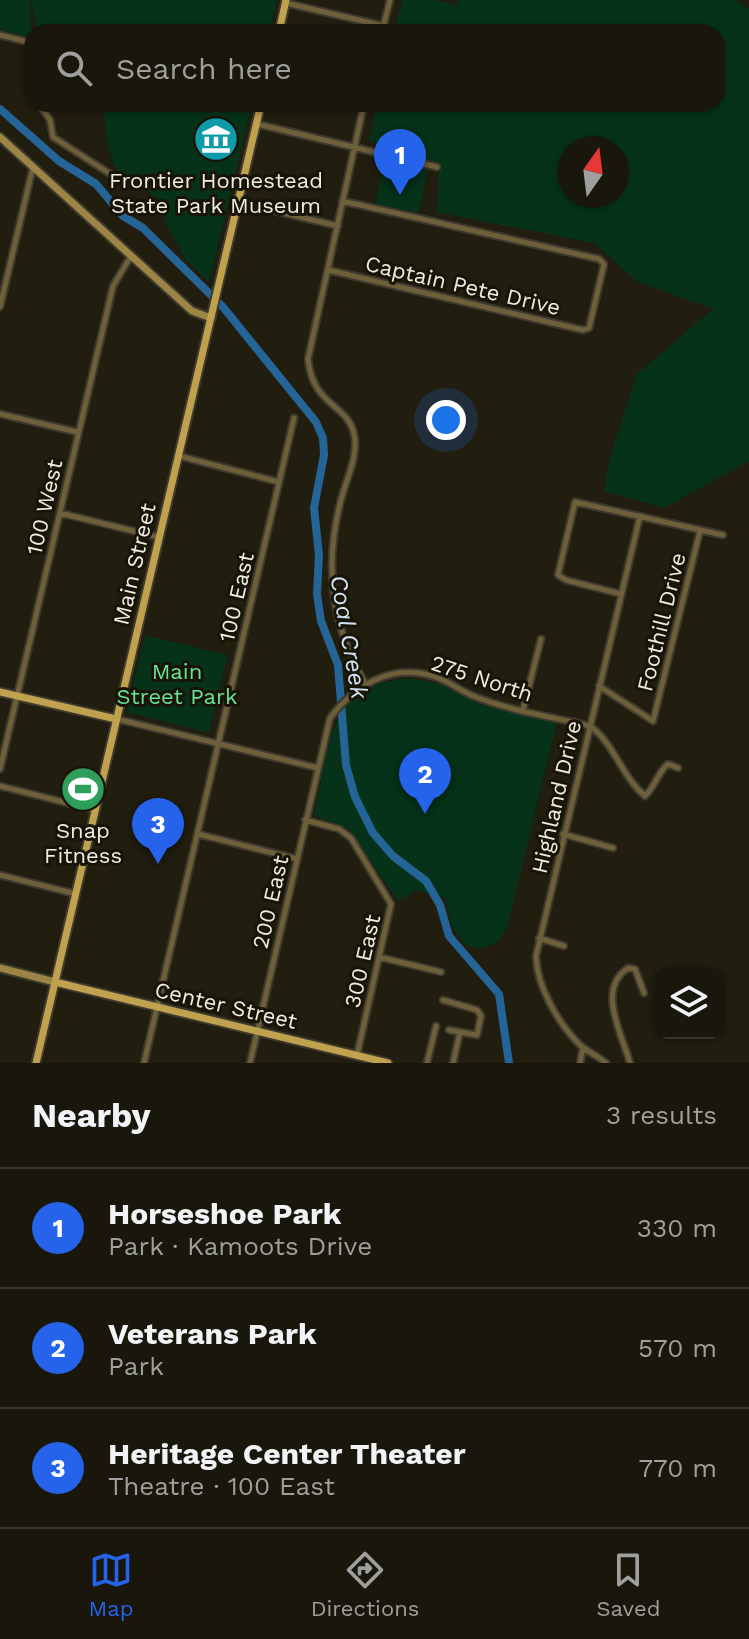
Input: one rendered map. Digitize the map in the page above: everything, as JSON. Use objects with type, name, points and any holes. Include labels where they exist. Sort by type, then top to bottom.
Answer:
[{"type":"main road","points":[[281,24],[286,2]]},
{"type":"main road","points":[[238,202],[259,112]]},
{"type":"main road","points":[[0,137],[192,311],[211,318]]},
{"type":"main road","name":"Main Street","points":[[36,1063],[238,202]]},
{"type":"main road","points":[[0,692],[116,719]]},
{"type":"main road","points":[[0,968],[55,982]]},
{"type":"main road","name":"Center Street","points":[[55,982],[388,1063]]},
{"type":"street","points":[[384,24],[390,0]]},
{"type":"street","points":[[286,2],[365,24]]},
{"type":"street","points":[[0,35],[24,41]]},
{"type":"street","points":[[48,112],[48,132],[118,179]]},
{"type":"street","points":[[362,112],[308,359],[316,390],[350,422],[355,437],[354,455],[335,523],[331,593],[351,660],[365,683]]},
{"type":"street","points":[[257,124],[437,167]]},
{"type":"street","points":[[0,307],[33,166]]},
{"type":"street","name":"Captain Pete Drive","points":[[328,270],[583,330],[589,328],[604,264],[599,259],[342,201]]},
{"type":"street","points":[[238,202],[338,226]]},
{"type":"street","name":"100 West","points":[[0,769],[113,286],[131,256]]},
{"type":"street","points":[[0,414],[77,432]]},
{"type":"street","name":"100 East","points":[[144,1063],[294,418]]},
{"type":"street","points":[[178,456],[279,482]]},
{"type":"street","points":[[621,594],[566,580],[558,575],[575,502],[723,535]]},
{"type":"street","points":[[60,513],[158,537]]},
{"type":"street","name":"Highland Drive","points":[[606,1063],[583,1048],[568,1031],[540,983],[536,956],[640,516]]},
{"type":"street","name":"Foothill Drive","points":[[599,686],[653,721],[700,531]]},
{"type":"street","points":[[523,710],[541,639]]},
{"type":"street","name":"275 North","points":[[365,683],[385,676],[422,674],[475,697],[590,726]]},
{"type":"street","name":"200 East","points":[[250,1063],[330,718],[365,683]]},
{"type":"street","points":[[116,719],[318,768]]},
{"type":"street","points":[[590,726],[599,732],[632,785],[645,796],[655,788],[661,769],[668,764],[678,768]]},
{"type":"street","points":[[0,786],[95,810]]},
{"type":"street","name":"300 East","points":[[305,820],[339,829],[351,838],[384,887],[391,904],[357,1055]]},
{"type":"street","points":[[198,834],[297,859]]},
{"type":"street","points":[[563,834],[613,848]]},
{"type":"street","points":[[0,875],[76,894]]},
{"type":"street","points":[[539,938],[564,946]]},
{"type":"street","points":[[379,957],[441,972]]},
{"type":"street","points":[[630,1063],[611,996],[620,973],[628,968],[635,969],[644,993]]},
{"type":"street","points":[[443,1000],[479,1012],[479,1034],[449,1030]]},
{"type":"street","points":[[427,1063],[436,1026]]},
{"type":"street","points":[[453,1063],[460,1032]]},
{"type":"street","points":[[580,1063],[583,1048]]},
{"type":"green space","points":[[0,0],[30,0],[31,24],[24,24],[24,36],[0,30]]},
{"type":"green space","points":[[32,0],[277,0],[271,24],[36,24]]},
{"type":"green space","points":[[402,0],[435,0],[457,5],[458,0],[735,0],[749,9],[749,461],[664,508],[604,491],[610,457],[637,374],[713,309],[636,281],[594,243],[437,212],[439,171],[369,140],[375,112],[725,112],[725,24],[396,24]]},
{"type":"green space","points":[[105,112],[250,112],[209,282],[186,260],[167,226],[156,197],[121,176],[111,157]]},
{"type":"green space","points":[[385,160],[428,169],[419,213],[375,204]]},
{"type":"green space","name":"Main Street Park","points":[[145,635],[228,655],[209,733],[126,712]]},
{"type":"green space","points":[[411,678],[445,685],[482,705],[557,723],[506,931],[488,947],[465,945],[452,926],[445,898],[416,890],[398,901],[349,829],[314,813],[329,743],[347,706],[362,692],[383,683]]},
{"type":"waterway","name":"Coal Creek","points":[[0,109],[59,161],[96,184],[123,216],[143,228],[223,307],[316,422],[323,438],[324,455],[314,508],[319,555],[317,594],[321,621],[338,665],[346,765],[355,797],[373,833],[393,856],[426,881],[440,905],[449,936],[499,994],[509,1063]]},
{"type":"place","name":"Frontier Homestead State Park Museum","points":[[216,139]]},
{"type":"place","name":"Horseshoe Park","points":[[400,195]]},
{"type":"place","name":"Snap Fitness","points":[[83,789]]},
{"type":"place","name":"Veterans Park","points":[[425,814]]},
{"type":"place","name":"Heritage Center Theater","points":[[158,864]]}]
